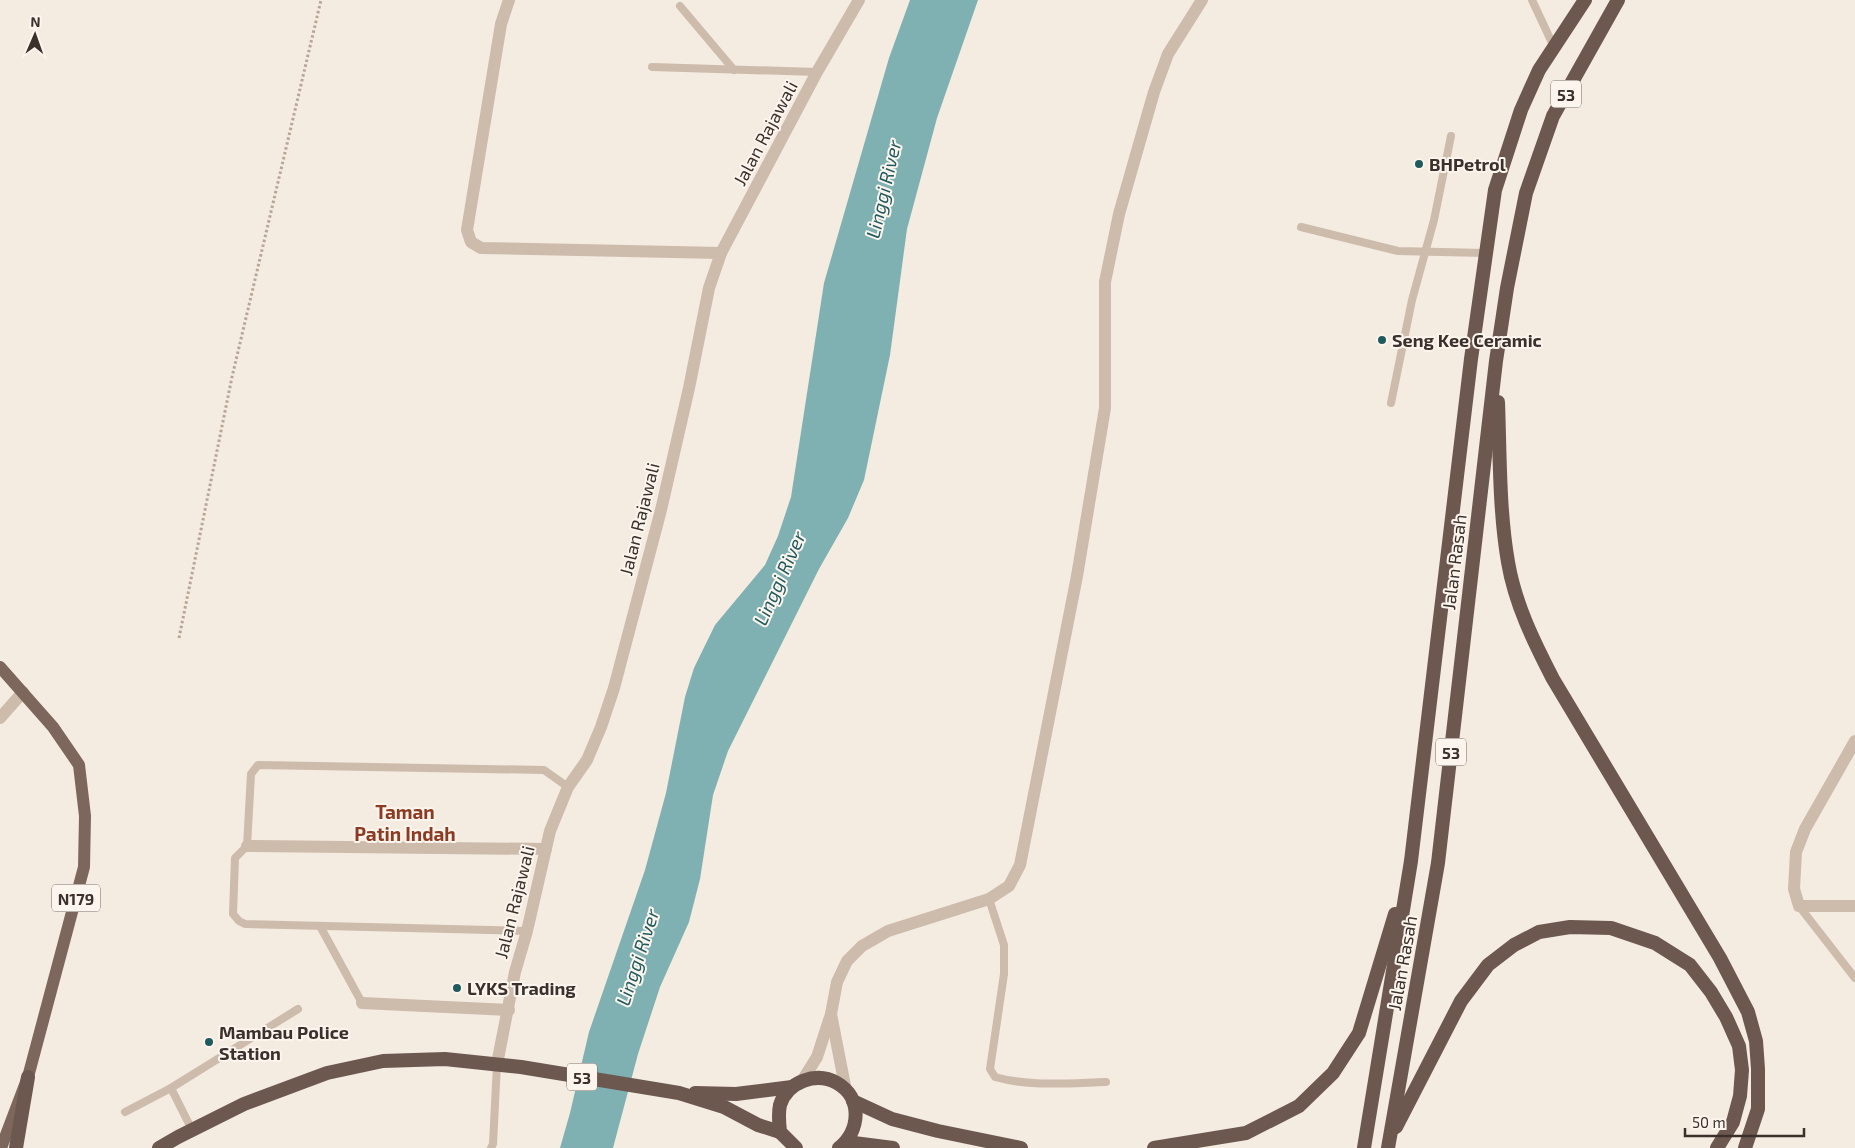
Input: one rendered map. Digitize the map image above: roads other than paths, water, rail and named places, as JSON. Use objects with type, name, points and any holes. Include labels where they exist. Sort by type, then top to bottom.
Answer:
[{"type":"highway","name":"Jalan Rasah","points":[[1365,1142],[1411,861],[1484,253],[1495,190],[1521,110],[1539,70],[1585,0]]},
{"type":"highway","name":"Jalan Rasah","points":[[1389,1145],[1438,863],[1496,361],[1507,288],[1526,194],[1554,116],[1618,0]]},
{"type":"highway","points":[[1496,361],[1503,511],[1508,562],[1516,596],[1532,638],[1552,680],[1720,958],[1748,1012],[1756,1041],[1758,1109],[1745,1148]]},
{"type":"highway","points":[[1154,1148],[1246,1133],[1299,1106],[1333,1073],[1359,1033],[1411,861]]},
{"type":"highway","points":[[1389,1145],[1461,1001],[1488,965],[1514,945],[1539,932],[1579,927],[1611,928],[1655,942],[1690,965],[1711,992],[1726,1017],[1739,1046],[1742,1070],[1740,1096],[1733,1122],[1717,1148]]},
{"type":"highway","name":"53","points":[[160,1148],[244,1104],[327,1073],[383,1061],[445,1059],[521,1067],[679,1093],[724,1107],[784,1139],[796,1148]]},
{"type":"highway","points":[[16,1148],[28,1077]]},
{"type":"highway","name":"53","points":[[679,1093],[736,1094],[797,1084],[814,1078],[826,1079],[837,1083],[850,1096],[892,1119],[938,1131],[1021,1148]]},
{"type":"highway","points":[[784,1139],[780,1106],[784,1096],[797,1084]]},
{"type":"highway","points":[[843,1145],[853,1133],[856,1122],[856,1112],[850,1096]]},
{"type":"highway","points":[[843,1145],[893,1148]]},
{"type":"main road","name":"N179","points":[[0,667],[53,727],[79,765],[85,816],[84,867],[28,1077],[1,1148]]},
{"type":"street","points":[[509,0],[500,24],[467,230],[471,242],[481,248],[721,254]]},
{"type":"street","name":"Jalan Rajawali","points":[[497,1064],[515,972],[527,931],[550,831],[568,787],[587,760],[601,727],[614,688],[661,510],[709,288],[721,254],[817,72],[859,0]]},
{"type":"street","points":[[797,1084],[817,1056],[831,1014],[837,982],[847,961],[862,946],[888,931],[989,899],[1009,886],[1020,865],[1075,586],[1105,408],[1105,282],[1119,214],[1154,92],[1168,54],[1202,0]]},
{"type":"street","points":[[0,718],[23,692]]},
{"type":"street","points":[[1855,741],[1852,753],[1805,829],[1796,852],[1794,889],[1799,906],[1855,906]]},
{"type":"street","points":[[247,846],[546,849]]},
{"type":"street","points":[[362,1003],[509,1010]]},
{"type":"street","points":[[831,1014],[850,1096]]},
{"type":"lane","points":[[1532,0],[1554,48]]},
{"type":"lane","points":[[680,6],[734,70]]},
{"type":"lane","points":[[652,67],[817,72]]},
{"type":"lane","points":[[1391,403],[1412,300],[1426,253],[1451,136]]},
{"type":"lane","points":[[1301,227],[1398,252],[1484,253]]},
{"type":"lane","points":[[527,931],[245,924],[238,921],[233,914],[235,858],[247,846],[251,774],[258,765],[544,770],[568,787]]},
{"type":"lane","points":[[989,899],[1004,945],[1004,974],[990,1069],[995,1077],[1007,1081],[1050,1083],[1106,1082]]},
{"type":"lane","points":[[1799,906],[1855,978]]},
{"type":"lane","points":[[320,926],[362,1003]]},
{"type":"lane","points":[[125,1112],[171,1088],[298,1009]]},
{"type":"lane","points":[[491,1148],[493,1144],[497,1064]]},
{"type":"lane","points":[[171,1088],[192,1130]]},
{"type":"water","name":"Linggi River","points":[[910,0],[978,0],[937,118],[907,229],[890,355],[864,480],[848,518],[819,569],[728,751],[713,795],[700,879],[689,922],[660,987],[638,1054],[613,1148],[560,1148],[589,1032],[645,870],[666,793],[685,697],[694,668],[715,625],[765,565],[778,536],[791,497],[824,283],[889,58]]},
{"type":"place","name":"BHPetrol","points":[[1419,164]]},
{"type":"place","name":"Seng Kee Ceramic","points":[[1382,340]]},
{"type":"place","name":"LYKS Trading","points":[[457,988]]},
{"type":"place","name":"Mambau Police Station","points":[[209,1042]]},
{"type":"district","name":"Taman Patin Indah","points":[[405,822]]}]
